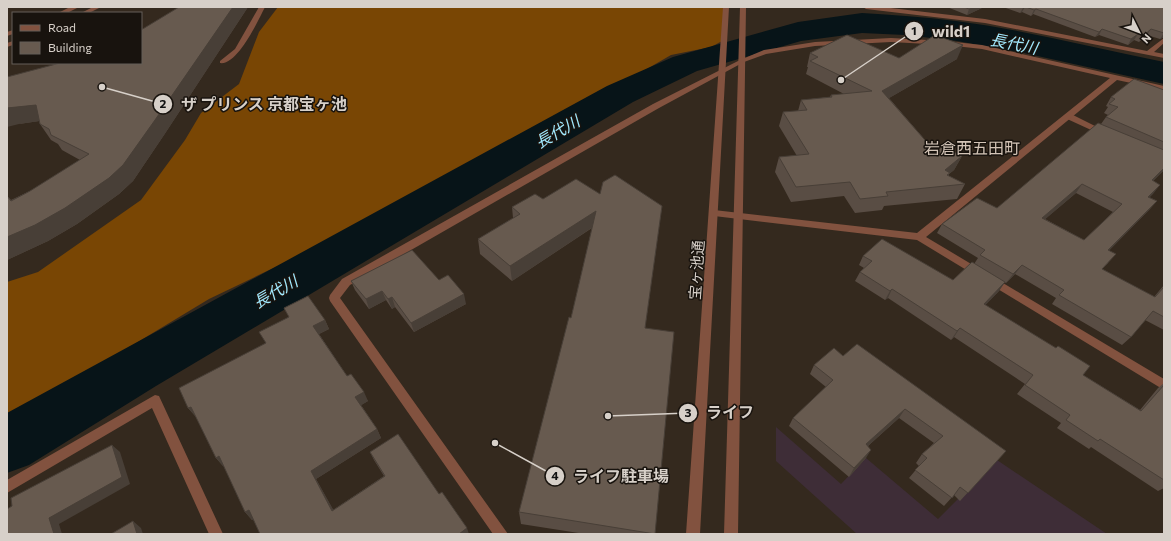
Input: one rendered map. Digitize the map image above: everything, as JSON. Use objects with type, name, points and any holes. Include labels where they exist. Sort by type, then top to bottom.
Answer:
[{"type":"street","points":[[64,12],[76,7]]},
{"type":"street","points":[[86,12],[98,7]]},
{"type":"street","points":[[222,62],[238,50],[262,7]]},
{"type":"street","name":"宝ヶ池通","points":[[693,534],[726,7]]},
{"type":"street","points":[[731,534],[743,7]]},
{"type":"street","points":[[866,7],[985,21],[1164,56]]},
{"type":"street","points":[[896,10],[905,7]]},
{"type":"street","points":[[501,534],[334,298],[346,282],[656,106],[721,72],[742,57],[815,44],[891,40],[982,47],[1164,88]]},
{"type":"street","points":[[1148,53],[1164,40]]},
{"type":"street","points":[[919,237],[1116,77]]},
{"type":"street","points":[[1068,116],[1116,137]]},
{"type":"street","points":[[714,213],[919,237],[1164,386]]},
{"type":"street","points":[[7,486],[155,400],[216,534]]},
{"type":"shaded area","points":[[278,7],[725,7],[724,40],[711,47],[671,55],[512,147],[394,210],[209,299],[7,421],[7,282],[38,272],[141,200],[185,140],[201,113],[239,84],[259,32]]},
{"type":"shaded area","points":[[776,427],[841,484],[866,458],[938,519],[997,460],[1107,534],[857,534],[776,461]]},
{"type":"building","points":[[179,7],[233,7],[123,165],[109,178],[65,208],[35,225],[7,237],[7,196],[11,201],[30,191],[89,154],[51,135],[49,129],[40,124],[36,105],[7,108],[7,77],[56,64],[142,64],[142,29]]},
{"type":"building","points":[[1026,7],[1164,7],[1164,33],[1151,29],[1143,36],[1138,34],[1131,39],[1102,29],[1099,32],[1036,9],[1034,10]]},
{"type":"building","points":[[847,35],[899,58],[935,35],[963,45],[882,91],[931,147],[935,143],[962,156],[945,170],[950,173],[947,175],[965,184],[886,192],[888,196],[860,199],[850,182],[796,187],[779,157],[809,154],[783,112],[807,110],[801,100],[872,91],[810,61],[818,57],[810,53]]},
{"type":"building","points":[[1134,79],[1164,90],[1164,142],[1106,117],[1118,107],[1109,104],[1115,99],[1111,97]]},
{"type":"building","points":[[1098,123],[1164,150],[1164,168],[1152,180],[1160,185],[1148,197],[1157,201],[1108,250],[1116,254],[1102,269],[1155,297],[1164,287],[1164,317],[1153,311],[1131,337],[1059,295],[1064,290],[1022,265],[1013,274],[980,255],[985,250],[942,224],[977,198],[997,208]],"holes":[[[1082,184],[1122,204],[1084,240],[1042,218]]]},
{"type":"building","points":[[615,175],[662,206],[645,328],[674,332],[655,534],[519,512],[569,317],[571,318],[596,211],[510,266],[478,239],[520,214],[512,207],[535,194],[543,199],[576,179],[600,194],[603,182]]},
{"type":"building","points":[[882,239],[953,280],[972,262],[1005,282],[984,304],[1056,348],[1058,346],[1090,366],[1083,375],[1141,411],[1164,385],[1164,480],[1100,439],[1098,441],[1066,420],[1070,415],[1025,385],[1033,375],[960,328],[957,331],[892,289],[890,291],[860,272],[872,261],[863,256]]},
{"type":"building","points":[[412,250],[439,280],[448,275],[464,294],[411,323],[392,297],[388,299],[382,291],[366,299],[351,281]]},
{"type":"building","points":[[308,296],[325,320],[313,326],[347,376],[351,374],[364,392],[355,397],[377,429],[311,471],[332,511],[385,476],[370,452],[398,434],[439,494],[442,492],[467,528],[459,534],[260,534],[249,510],[245,512],[219,456],[216,458],[191,407],[188,408],[179,388],[266,343],[259,332],[289,317],[284,308]]},
{"type":"building","points":[[857,344],[1006,451],[968,493],[960,487],[952,498],[915,470],[927,458],[922,454],[943,436],[905,409],[866,444],[871,450],[854,468],[793,418],[833,380],[814,365],[834,348],[843,356]]},
{"type":"building","points":[[112,445],[122,477],[49,518],[54,534],[7,534],[7,509],[12,506],[11,498]]},
{"type":"building","points":[[133,521],[137,534],[111,534]]},
{"type":"waterway","name":"長代川","points":[[7,445],[136,369],[620,94],[685,64],[798,32],[862,23],[905,25],[957,31],[1024,43],[1164,73]]},
{"type":"place","name":"wild1","points":[[841,80]]},
{"type":"place","name":"ザ プリンス 京都宝ヶ池","points":[[102,87]]},
{"type":"place","name":"ライフ","points":[[608,416]]},
{"type":"place","name":"ライフ駐車場","points":[[495,443]]},
{"type":"district","name":"岩倉西五田町","points":[[972,147]]}]
